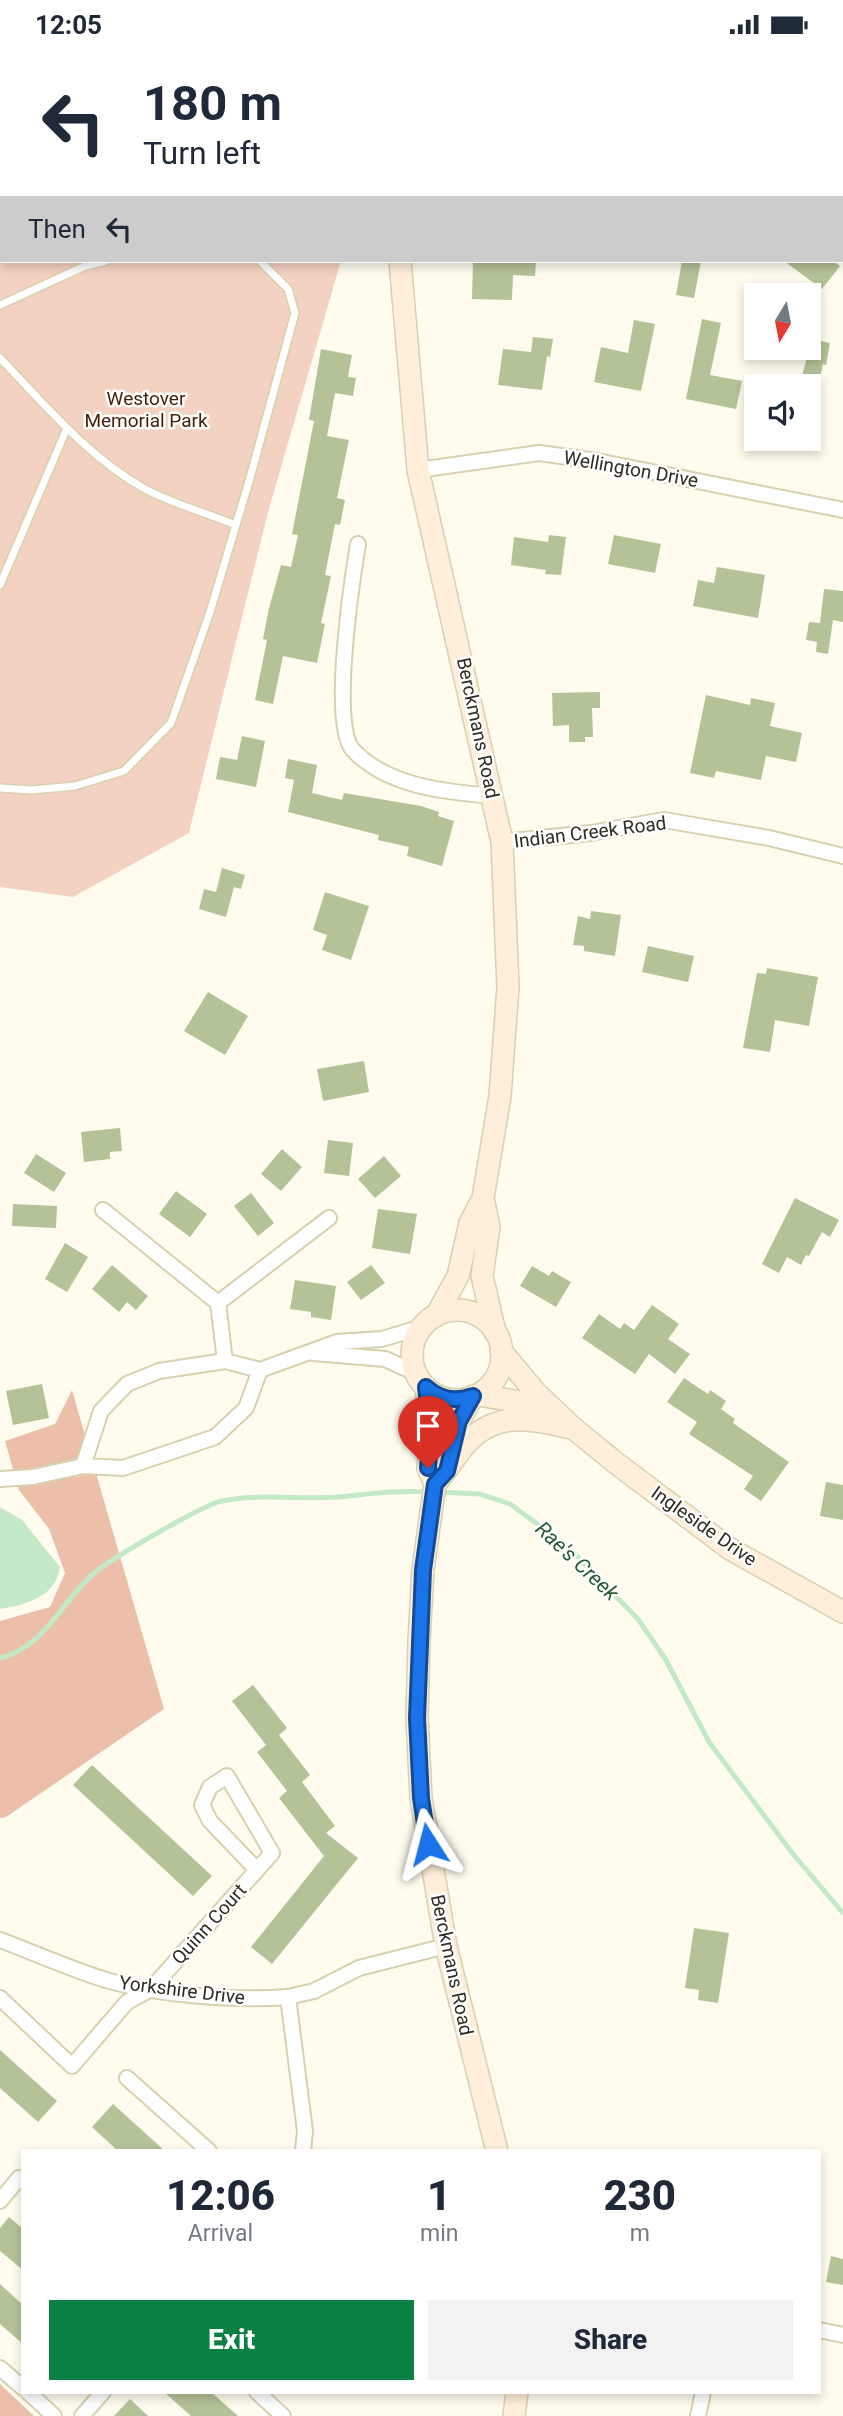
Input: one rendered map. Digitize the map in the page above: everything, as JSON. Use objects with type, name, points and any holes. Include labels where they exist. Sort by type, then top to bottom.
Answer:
[{"type":"main road","name":"Berckmans Road","points":[[400,263],[418,470],[502,842],[508,987],[499,1096],[484,1198],[489,1227],[482,1276],[498,1342]]},
{"type":"main road","name":"Berckmans Road","points":[[429,1322],[458,1276],[470,1223],[484,1198]]},
{"type":"main road","points":[[460,1310],[474,1313],[486,1321],[498,1342],[498,1373],[490,1386],[463,1400],[447,1399],[433,1393],[421,1380],[412,1354],[415,1339],[429,1322],[460,1310]]},
{"type":"main road","name":"Ingleside Drive","points":[[498,1342],[519,1375],[573,1428],[730,1549],[843,1612]]},
{"type":"main road","name":"Berckmans Road","points":[[421,1380],[431,1429],[428,1468],[441,1478]]},
{"type":"main road","name":"Berckmans Road","points":[[475,1396],[459,1421],[441,1478],[423,1570],[417,1718],[421,1798],[446,1947],[496,2149]]},
{"type":"main road","name":"Ingleside Drive","points":[[475,1396],[527,1403],[573,1428]]},
{"type":"main road","points":[[441,1478],[474,1434],[501,1420],[532,1419],[573,1428]]},
{"type":"main road","points":[[514,2416],[517,2394]]},
{"type":"street","name":"Wellington Drive","points":[[418,470],[539,453],[597,461],[843,510]]},
{"type":"street","points":[[358,544],[345,632],[344,666],[346,737],[352,749],[387,774],[440,792],[493,796]]},
{"type":"street","name":"Indian Creek Road","points":[[502,842],[591,833],[664,820],[769,838],[843,856]]},
{"type":"street","points":[[103,1210],[218,1303],[225,1361]]},
{"type":"street","points":[[218,1303],[329,1219]]},
{"type":"street","points":[[83,1467],[101,1411],[127,1384],[159,1371],[225,1361],[260,1370],[337,1342],[382,1339],[429,1322]]},
{"type":"street","points":[[312,1353],[385,1359],[421,1380]]},
{"type":"street","points":[[0,1479],[33,1477],[83,1467],[123,1468],[215,1437],[246,1408],[260,1370]]},
{"type":"street","name":"Quinn Court","points":[[0,1999],[72,2066],[127,2002],[151,1989],[257,1870],[272,1853],[227,1776],[210,1787],[202,1805],[210,1821],[257,1870]]},
{"type":"street","name":"Yorkshire Drive","points":[[0,1940],[106,1980],[151,1989],[256,2000],[314,1991],[359,1968],[446,1947]]},
{"type":"street","points":[[288,1997],[305,2131],[303,2149]]},
{"type":"street","points":[[127,2078],[207,2149]]},
{"type":"street","points":[[0,2201],[19,2178],[21,2180]]},
{"type":"street","points":[[821,2330],[843,2335]]},
{"type":"street","points":[[0,2368],[21,2386]]},
{"type":"street","points":[[30,2394],[54,2416]]},
{"type":"street","points":[[82,2416],[101,2394]]},
{"type":"street","points":[[259,2394],[283,2416]]},
{"type":"street","points":[[698,2416],[703,2394]]},
{"type":"lane","points":[[0,305],[83,263]]},
{"type":"lane","points":[[0,788],[31,790],[75,786],[124,771],[171,723],[236,525],[295,313],[288,289],[262,263]]},
{"type":"lane","points":[[0,358],[67,428],[110,467],[147,490],[236,525]]},
{"type":"lane","points":[[0,585],[67,428]]},
{"type":"green space","name":"Westover Memorial Park","points":[[0,263],[340,263],[268,512],[189,833],[73,897],[0,887]]},
{"type":"shaded area","points":[[72,1390],[164,1709],[6,1817],[0,1818],[0,1621],[50,1607],[65,1573],[49,1529],[19,1490],[5,1441],[55,1424]]},
{"type":"shaded area","points":[[0,1507],[22,1520],[60,1567],[53,1586],[38,1598],[0,1609]]},
{"type":"shaded area","points":[[0,2384],[34,2416],[0,2416]]},
{"type":"building","points":[[473,263],[536,263],[535,276],[513,275],[512,300],[472,299]]},
{"type":"building","points":[[682,263],[701,263],[694,298],[676,295]]},
{"type":"building","points":[[787,263],[836,263],[840,266],[822,289],[821,283],[814,283]]},
{"type":"building","points":[[702,319],[721,323],[710,375],[742,381],[736,409],[686,399]]},
{"type":"building","points":[[634,320],[655,324],[641,391],[594,382],[601,347],[628,353]]},
{"type":"building","points":[[533,337],[553,339],[550,357],[547,356],[542,390],[498,385],[503,349],[531,352]]},
{"type":"building","points":[[821,341],[830,343],[826,365],[823,364],[821,374],[803,374],[806,361],[821,361]]},
{"type":"building","points":[[321,349],[352,355],[348,377],[356,378],[353,396],[335,393],[327,436],[349,440],[337,498],[345,500],[340,525],[335,524],[325,575],[331,576],[321,623],[325,624],[317,663],[283,656],[273,704],[255,700],[267,640],[263,639],[281,565],[291,567],[298,535],[292,534],[314,421],[309,420]]},
{"type":"building","points":[[549,535],[566,537],[561,575],[545,574],[546,570],[511,565],[514,537],[548,542]]},
{"type":"building","points":[[614,535],[661,544],[655,573],[608,564]]},
{"type":"building","points":[[717,567],[765,575],[758,618],[693,606],[698,580],[714,583]]},
{"type":"building","points":[[824,589],[843,591],[843,622],[833,620],[828,654],[816,652],[817,642],[806,640],[809,622],[820,623]]},
{"type":"building","points":[[600,692],[600,708],[592,708],[593,737],[585,737],[585,742],[569,742],[569,725],[553,726],[552,693]]},
{"type":"building","points":[[706,695],[750,705],[751,698],[775,703],[770,726],[802,733],[796,762],[766,756],[761,780],[716,771],[714,778],[690,773]]},
{"type":"building","points":[[242,736],[265,741],[256,787],[216,779],[220,757],[237,760]]},
{"type":"building","points":[[288,759],[317,765],[312,793],[342,800],[344,793],[421,806],[454,821],[442,866],[407,856],[409,847],[378,840],[379,835],[288,812],[294,780],[285,778]]},
{"type":"building","points":[[222,868],[245,875],[241,889],[234,887],[226,917],[199,909],[204,889],[216,892]]},
{"type":"building","points":[[325,892],[369,906],[351,960],[322,950],[327,935],[313,930]]},
{"type":"building","points":[[591,911],[621,915],[615,956],[584,951],[584,946],[573,945],[578,916],[590,919]]},
{"type":"building","points":[[648,946],[694,956],[688,982],[642,972]]},
{"type":"building","points":[[767,968],[818,977],[809,1026],[775,1020],[770,1052],[743,1048],[757,973],[766,974]]},
{"type":"building","points":[[208,992],[248,1016],[225,1055],[184,1031]]},
{"type":"building","points":[[364,1061],[369,1092],[323,1101],[317,1069]]},
{"type":"building","points":[[120,1128],[122,1151],[110,1152],[110,1159],[84,1162],[81,1132]]},
{"type":"building","points":[[328,1140],[353,1143],[349,1176],[324,1173]]},
{"type":"building","points":[[282,1149],[302,1167],[281,1191],[261,1174]]},
{"type":"building","points":[[36,1154],[66,1173],[54,1192],[24,1173]]},
{"type":"building","points":[[384,1156],[401,1176],[375,1198],[358,1179]]},
{"type":"building","points":[[176,1191],[207,1214],[190,1237],[159,1214]]},
{"type":"building","points":[[251,1193],[274,1223],[258,1236],[234,1206]]},
{"type":"building","points":[[795,1198],[839,1220],[830,1237],[822,1232],[801,1265],[787,1257],[779,1273],[762,1264]]},
{"type":"building","points":[[13,1204],[57,1206],[56,1228],[12,1226]]},
{"type":"building","points":[[378,1209],[417,1214],[410,1254],[372,1248]]},
{"type":"building","points":[[65,1243],[88,1257],[67,1292],[45,1279]]},
{"type":"building","points":[[112,1265],[148,1296],[136,1310],[127,1302],[119,1312],[92,1289]]},
{"type":"building","points":[[371,1265],[385,1283],[361,1300],[347,1282]]},
{"type":"building","points":[[532,1266],[549,1276],[552,1271],[571,1282],[556,1307],[520,1286]]},
{"type":"building","points":[[295,1280],[336,1286],[331,1320],[311,1317],[311,1312],[290,1309]]},
{"type":"building","points":[[652,1305],[679,1324],[668,1339],[690,1354],[675,1374],[649,1354],[635,1374],[582,1338],[599,1314],[620,1329],[624,1323],[634,1330]]},
{"type":"building","points":[[684,1378],[708,1394],[710,1390],[726,1401],[721,1409],[735,1419],[733,1423],[789,1462],[761,1501],[744,1489],[753,1476],[689,1434],[697,1422],[667,1402]]},
{"type":"building","points":[[42,1384],[49,1418],[13,1425],[6,1391]]},
{"type":"building","points":[[826,1482],[843,1485],[843,1520],[820,1516]]},
{"type":"building","points":[[253,1685],[287,1728],[279,1735],[310,1775],[302,1782],[335,1826],[326,1833],[358,1858],[272,1964],[251,1947],[324,1856],[279,1798],[287,1791],[257,1752],[266,1745],[232,1701]]},
{"type":"building","points":[[92,1765],[212,1876],[193,1896],[73,1785]]},
{"type":"building","points":[[694,1928],[729,1933],[718,2003],[698,2000],[699,1990],[685,1988]]},
{"type":"building","points":[[0,2050],[57,2101],[38,2122],[0,2088]]},
{"type":"building","points":[[113,2104],[163,2149],[116,2149],[92,2127]]},
{"type":"building","points":[[9,2217],[21,2227],[21,2268],[0,2251],[0,2228]]},
{"type":"building","points":[[831,2256],[843,2259],[843,2285],[826,2282]]},
{"type":"building","points":[[0,2284],[21,2303],[21,2342],[0,2324]]},
{"type":"building","points":[[166,2394],[213,2394],[238,2416],[191,2416]]},
{"type":"building","points":[[130,2399],[148,2416],[114,2416]]},
{"type":"waterway","name":"Rae's Creek","points":[[0,1658],[15,1653],[41,1634],[82,1585],[102,1567],[212,1504],[251,1497],[324,1498],[428,1492]]},
{"type":"waterway","name":"Rae's Creek","points":[[438,1492],[480,1494],[510,1504],[566,1545],[638,1619],[666,1660],[709,1742],[793,1854],[843,1913]]},
{"type":"route","points":[[428,1468],[431,1429],[426,1387],[447,1399],[463,1400],[473,1396],[459,1421],[447,1471],[435,1484],[423,1570],[417,1718],[421,1798],[428,1844]]}]
